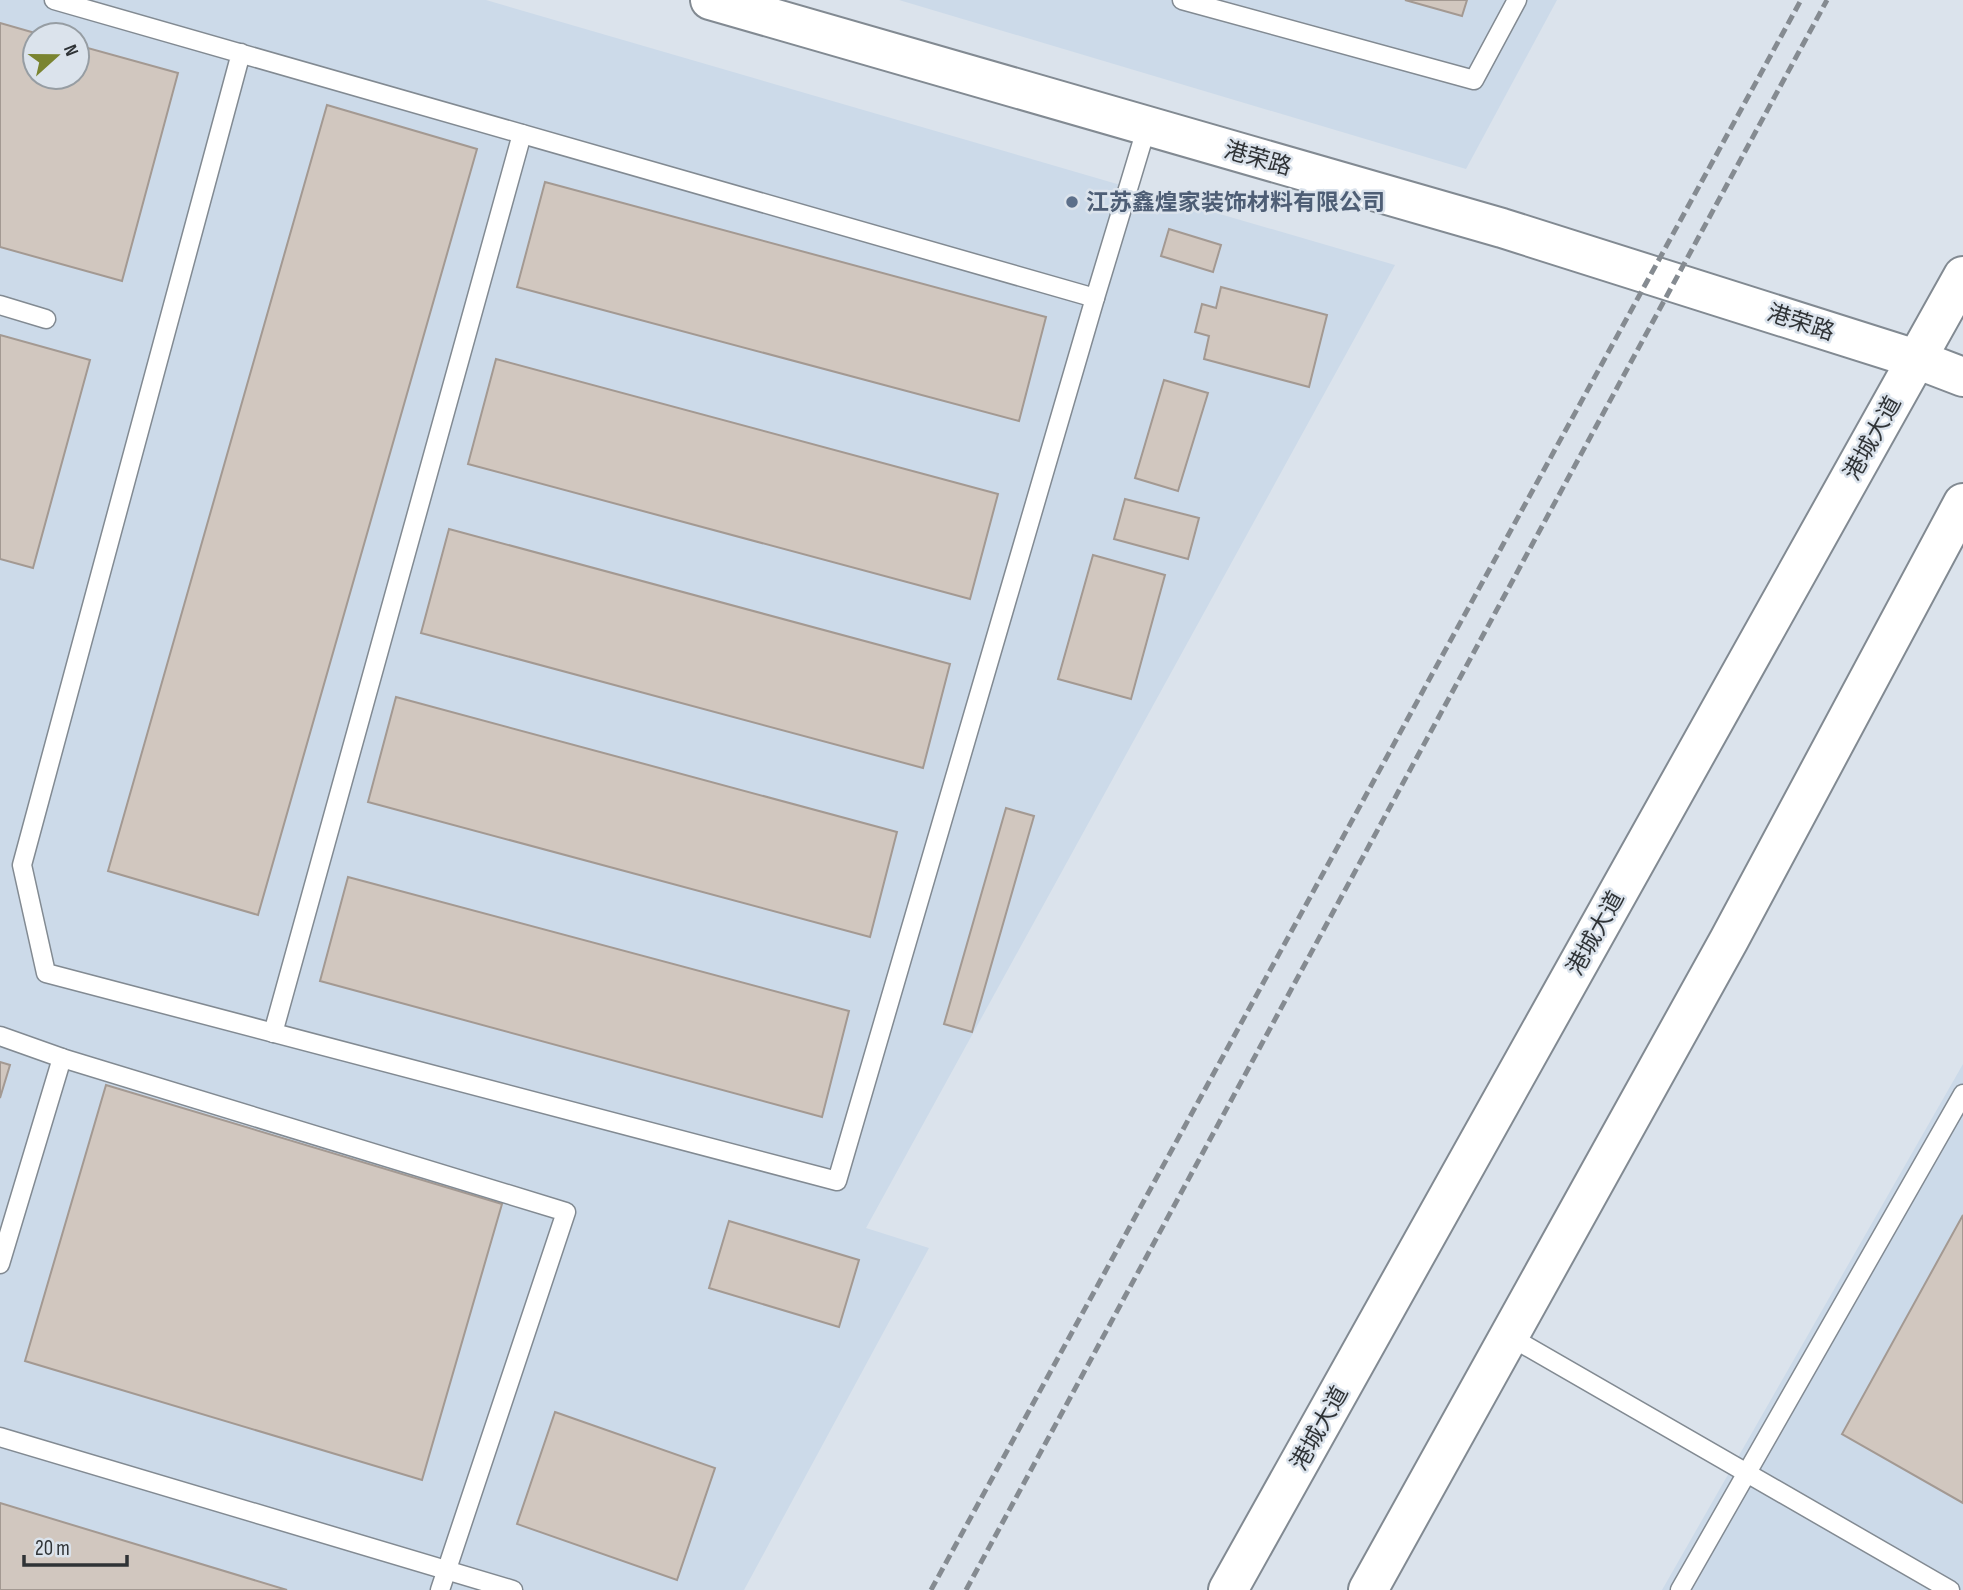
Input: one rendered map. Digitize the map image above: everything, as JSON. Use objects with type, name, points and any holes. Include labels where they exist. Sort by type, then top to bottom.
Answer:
[{"type":"main road","name":"港荣路","points":[[710,0],[1502,228],[1916,359],[1963,377]]},
{"type":"main road","name":"港城大道","points":[[1228,1590],[1963,276]]},
{"type":"main road","points":[[1367,1590],[1729,940],[1963,503]]},
{"type":"lane","points":[[54,0],[1095,298]]},
{"type":"lane","points":[[1182,0],[1474,80],[1517,0]]},
{"type":"lane","points":[[242,53],[22,865],[46,973],[836,1181],[1147,126]]},
{"type":"lane","points":[[273,1033],[522,134]]},
{"type":"lane","points":[[0,305],[46,318]]},
{"type":"lane","points":[[0,1036],[62,1058],[566,1212],[440,1590]]},
{"type":"lane","points":[[0,1264],[62,1058]]},
{"type":"lane","points":[[1679,1590],[1963,1094]]},
{"type":"lane","points":[[1509,1336],[1950,1590]]},
{"type":"lane","points":[[0,1437],[513,1590]]},
{"type":"shaded area","points":[[0,0],[486,0],[1395,265],[866,1228],[929,1248],[744,1590],[0,1590]]},
{"type":"shaded area","points":[[899,0],[1557,0],[1466,169]]},
{"type":"shaded area","points":[[1963,1064],[1963,1590],[1662,1590]]},
{"type":"building","points":[[1405,0],[1467,0],[1462,16]]},
{"type":"building","points":[[0,23],[21,29],[21,91],[91,91],[91,49],[178,73],[122,281],[0,247]]},
{"type":"building","points":[[327,105],[477,149],[258,915],[108,871]]},
{"type":"building","points":[[545,182],[1046,317],[1019,421],[517,287]]},
{"type":"building","points":[[1169,229],[1221,245],[1213,272],[1161,256]]},
{"type":"building","points":[[1221,287],[1327,315],[1309,387],[1204,359],[1209,336],[1195,332],[1202,304],[1216,308]]},
{"type":"building","points":[[0,335],[90,360],[33,568],[0,559]]},
{"type":"building","points":[[496,359],[998,494],[970,599],[468,464]]},
{"type":"building","points":[[1164,380],[1208,393],[1178,491],[1135,478]]},
{"type":"building","points":[[1125,499],[1199,518],[1188,559],[1114,539]]},
{"type":"building","points":[[449,529],[950,664],[923,768],[421,633]]},
{"type":"building","points":[[1093,555],[1165,575],[1131,699],[1058,679]]},
{"type":"building","points":[[396,697],[897,832],[870,937],[368,802]]},
{"type":"building","points":[[1006,808],[1034,816],[972,1032],[944,1024]]},
{"type":"building","points":[[348,877],[849,1011],[822,1117],[320,981]]},
{"type":"building","points":[[0,1062],[10,1065],[0,1098]]},
{"type":"building","points":[[106,1085],[502,1204],[422,1480],[25,1361]]},
{"type":"building","points":[[1963,1215],[1963,1503],[1842,1434]]},
{"type":"building","points":[[729,1221],[859,1260],[839,1327],[709,1288]]},
{"type":"building","points":[[555,1412],[715,1468],[677,1580],[517,1524]]},
{"type":"building","points":[[0,1503],[287,1590],[0,1590]]},
{"type":"railway","points":[[931,1590],[1801,0]]},
{"type":"railway","points":[[966,1590],[1827,0]]},
{"type":"place","name":"江苏鑫煌家装饰材料有限公司","points":[[1072,202]]}]
